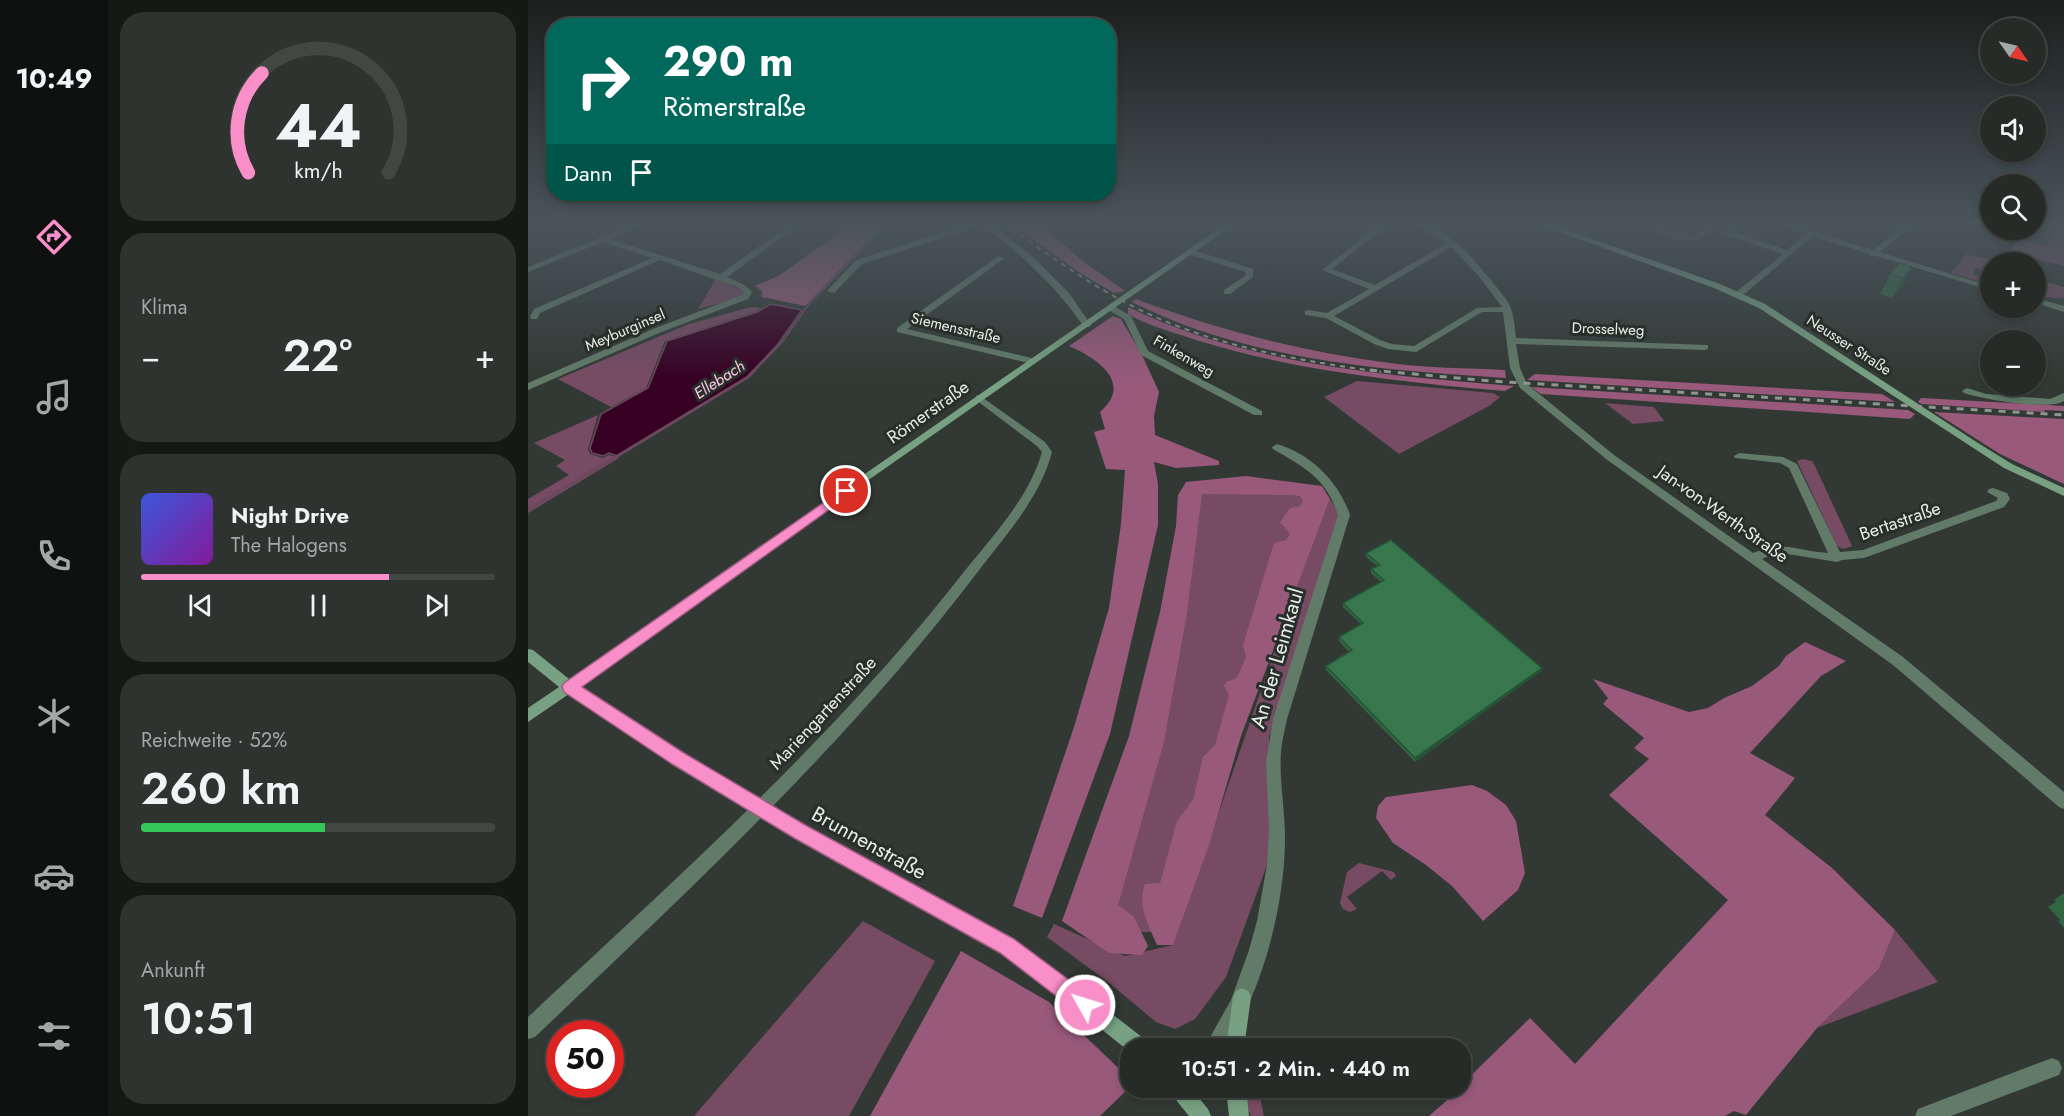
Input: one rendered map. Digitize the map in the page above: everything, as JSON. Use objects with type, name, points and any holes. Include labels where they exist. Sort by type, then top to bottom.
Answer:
[{"type":"main road","name":"Römerstraße","points":[[528,716],[979,398],[1158,275]]},
{"type":"main road","name":"Neusser Straße","points":[[1686,275],[1739,294],[1762,306],[1974,446],[2008,466],[2064,492]]},
{"type":"main road","name":"Brunnenstraße","points":[[528,654],[569,687],[678,759],[840,856],[1007,946],[1030,961],[1127,1038]]},
{"type":"main road","points":[[1236,1038],[1242,997]]},
{"type":"main road","points":[[1187,1098],[1201,1116]]},
{"type":"main road","points":[[1237,1098],[1239,1116]]},
{"type":"street","points":[[534,317],[537,311],[619,275]]},
{"type":"street","points":[[715,275],[721,277],[724,275]]},
{"type":"street","points":[[831,291],[847,275]]},
{"type":"street","name":"Siemensstraße","points":[[974,275],[900,330],[1033,362]]},
{"type":"street","points":[[1049,275],[1073,302],[1087,325]]},
{"type":"street","points":[[1227,292],[1249,278],[1249,275]]},
{"type":"street","points":[[1336,275],[1375,288]]},
{"type":"street","points":[[1328,316],[1396,275]]},
{"type":"street","name":"Jan-von-Werth-Straße","points":[[1482,275],[1507,309],[1515,371],[1523,386],[1610,457],[1898,661],[2064,802]]},
{"type":"street","points":[[1739,294],[1762,275]]},
{"type":"street","points":[[1946,275],[1980,285]]},
{"type":"street","name":"Meyburginsel","points":[[528,387],[657,331],[745,297],[748,291],[745,288],[721,277]]},
{"type":"street","points":[[2052,306],[2064,302]]},
{"type":"street","points":[[2046,304],[2064,309]]},
{"type":"street","name":"Finkenweg","points":[[1111,308],[1128,318],[1144,353],[1258,413]]},
{"type":"street","points":[[1308,313],[1328,316],[1391,347],[1416,349],[1480,310],[1507,309]]},
{"type":"street","name":"Drosselweg","points":[[1511,341],[1705,347]]},
{"type":"street","points":[[1966,391],[1984,397],[2050,402],[2057,401],[2064,396]]},
{"type":"street","name":"Mariengartenstraße","points":[[528,1030],[761,809],[883,678],[934,618],[1003,530],[1039,475],[1047,452],[1041,444],[979,398]]},
{"type":"street","name":"An der Leimkaul","points":[[1222,1038],[1242,997],[1270,898],[1277,843],[1274,750],[1280,719],[1344,515],[1340,498],[1330,483],[1301,460],[1277,447]]},
{"type":"street","points":[[1739,456],[1783,460],[1793,466],[1837,558]]},
{"type":"street","name":"Bertastraße","points":[[1754,557],[1772,550],[1837,558],[1883,549],[2000,504],[2004,500],[2003,496],[1992,492]]},
{"type":"street","points":[[1926,1116],[2052,1068]]},
{"type":"shaded area","points":[[780,275],[835,275],[805,306],[762,297],[762,291],[755,286]]},
{"type":"shaded area","points":[[1084,275],[1102,275],[1125,291],[1114,293]]},
{"type":"shaded area","points":[[1958,275],[1980,276],[1980,282]]},
{"type":"shaded area","points":[[716,279],[744,291],[743,297],[698,309]]},
{"type":"shaded area","points":[[2046,282],[2064,287],[2064,298],[2046,297]]},
{"type":"shaded area","points":[[1136,299],[1229,330],[1325,353],[1404,365],[1505,370],[1506,378],[1362,366],[1267,349],[1176,322],[1132,302]]},
{"type":"shaded area","points":[[751,307],[761,308],[665,341],[646,388],[611,407],[558,379],[689,324]]},
{"type":"shaded area","points":[[1128,307],[1174,327],[1268,355],[1366,371],[1514,386],[1505,391],[1427,384],[1349,374],[1272,360],[1196,340],[1152,325],[1128,314]]},
{"type":"shaded area","points":[[1113,316],[1121,319],[1143,357],[1159,392],[1154,416],[1155,435],[1219,461],[1219,465],[1176,468],[1154,462],[1158,484],[1158,525],[1110,734],[1042,918],[1013,906],[1074,727],[1109,608],[1121,524],[1125,470],[1106,469],[1094,432],[1105,429],[1100,412],[1110,401],[1113,382],[1100,365],[1069,346]]},
{"type":"shaded area","points":[[1535,374],[1882,394],[1895,402],[1527,380]]},
{"type":"shaded area","points":[[1357,381],[1493,393],[1500,397],[1489,406],[1399,454],[1324,397]]},
{"type":"shaded area","points":[[1531,387],[1908,410],[1915,414],[1910,419],[1541,394]]},
{"type":"shaded area","points":[[1921,398],[2064,406],[2064,411],[2044,410],[2045,412],[1922,404],[1918,402]]},
{"type":"shaded area","points":[[1605,403],[1654,407],[1664,421],[1633,424]]},
{"type":"shaded area","points":[[1934,412],[2064,419],[2064,484],[2000,454]]},
{"type":"shaded area","points":[[598,415],[588,449],[590,454],[603,458],[609,455],[619,458],[528,513],[528,499],[569,475],[556,466],[565,460],[534,443]]},
{"type":"shaded area","points":[[1803,459],[1812,461],[1815,466],[1852,546],[1843,549],[1837,546],[1797,461]]},
{"type":"shaded area","points":[[1246,476],[1322,486],[1330,499],[1241,736],[1209,845],[1173,945],[1157,945],[1143,907],[1145,884],[1160,883],[1177,821],[1193,800],[1203,757],[1215,745],[1229,695],[1224,686],[1226,682],[1237,678],[1246,657],[1243,645],[1274,543],[1286,540],[1290,534],[1280,522],[1290,508],[1300,506],[1303,501],[1300,496],[1291,495],[1202,494],[1187,613],[1164,742],[1118,905],[1134,917],[1148,946],[1142,955],[1109,953],[1062,921],[1129,736],[1160,612],[1176,526],[1178,495],[1186,482]]},
{"type":"shaded area","points":[[1311,492],[1162,932],[1109,932],[1202,494]]},
{"type":"shaded area","points":[[1330,499],[1339,513],[1269,737],[1270,857],[1226,977],[1195,1019],[1175,1029],[1156,1022],[1108,982],[1047,937],[1054,924],[1125,956],[1173,945],[1297,586]]},
{"type":"shaded area","points":[[1805,642],[1846,661],[1821,676],[1750,753],[1795,778],[1765,815],[1832,868],[1895,930],[1879,969],[1817,1028],[1746,1115],[1734,1111],[1725,1116],[1429,1116],[1450,1098],[1471,1098],[1471,1075],[1530,1018],[1575,1064],[1728,900],[1609,795],[1649,759],[1634,748],[1644,738],[1603,704],[1608,698],[1593,679],[1689,712],[1708,708],[1752,686],[1779,666],[1786,656]]},
{"type":"shaded area","points":[[1472,785],[1487,791],[1506,805],[1516,821],[1525,873],[1518,890],[1483,921],[1452,886],[1393,843],[1376,818],[1378,806],[1386,797]]},
{"type":"shaded area","points":[[1359,863],[1394,872],[1396,876],[1391,880],[1382,871],[1347,897],[1357,909],[1350,912],[1343,909],[1340,903],[1347,872]]},
{"type":"shaded area","points":[[863,921],[935,961],[849,1116],[694,1116]]},
{"type":"shaded area","points":[[1895,930],[1938,982],[1817,1028],[1879,969]]},
{"type":"shaded area","points":[[961,951],[1049,1002],[1120,1070],[1120,1097],[1100,1116],[870,1116]]},
{"type":"shaded area","points":[[1245,1098],[1260,1098],[1264,1116],[1251,1116]]},
{"type":"water","points":[[771,304],[802,310],[778,344],[745,379],[618,456],[609,453],[603,456],[592,453],[590,448],[601,414],[648,388],[667,341],[757,312]]},
{"type":"building","points":[[1391,540],[1542,668],[1415,758],[1326,666],[1352,650],[1339,637],[1363,623],[1343,603],[1384,580],[1371,569],[1380,565],[1366,553]]},
{"type":"waterway","name":"Ellebach","points":[[753,372],[782,342],[809,304],[837,275]]},
{"type":"waterway","name":"Ellebach","points":[[528,510],[753,372]]},
{"type":"railway","points":[[1080,275],[1131,306],[1206,336],[1264,352],[1381,372]]},
{"type":"railway","points":[[1370,370],[1490,381],[2064,415]]},
{"type":"route","points":[[846,491],[569,687],[678,759],[840,856],[1007,946],[1030,961],[1085,1005]]}]
